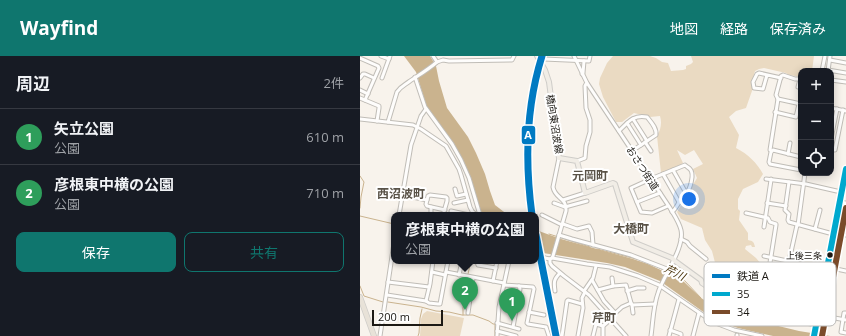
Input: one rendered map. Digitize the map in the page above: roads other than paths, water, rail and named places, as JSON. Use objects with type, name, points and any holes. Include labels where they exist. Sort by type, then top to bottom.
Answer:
[{"type":"highway","points":[[360,297],[374,336]]},
{"type":"main road","name":"橋向東沼波線","points":[[537,56],[545,70],[549,82],[559,158],[577,161],[584,192]]},
{"type":"main road","points":[[828,262],[846,169]]},
{"type":"main road","points":[[584,192],[613,183],[615,184],[632,241],[674,259],[701,280],[704,284]]},
{"type":"street","points":[[367,61],[369,56]]},
{"type":"street","points":[[381,56],[390,58],[382,78]]},
{"type":"street","points":[[433,56],[438,62]]},
{"type":"street","points":[[388,122],[399,88],[438,62],[443,56]]},
{"type":"street","points":[[491,60],[492,56]]},
{"type":"street","points":[[438,62],[512,60],[514,56]]},
{"type":"street","name":"おさつ街道","points":[[574,56],[587,83],[672,212],[681,229],[681,239]]},
{"type":"street","points":[[543,59],[589,61],[590,56]]},
{"type":"street","points":[[822,68],[824,56]]},
{"type":"street","points":[[828,68],[830,56]]},
{"type":"street","points":[[360,58],[378,66],[379,68],[365,100]]},
{"type":"street","points":[[830,60],[846,63]]},
{"type":"street","points":[[582,74],[584,61]]},
{"type":"street","points":[[834,71],[846,73]]},
{"type":"street","points":[[767,75],[763,89],[754,88],[753,82],[759,73],[781,78],[783,76],[798,79]]},
{"type":"street","points":[[360,78],[363,74],[365,74],[374,78]]},
{"type":"street","points":[[416,76],[426,109],[456,149],[469,178],[479,212]]},
{"type":"street","points":[[781,78],[776,95],[778,99],[770,150],[772,151],[769,162],[770,164],[798,169]]},
{"type":"street","points":[[834,80],[846,82]]},
{"type":"street","points":[[577,161],[585,158],[586,146],[590,132],[590,120],[586,108],[585,86],[587,83]]},
{"type":"street","points":[[360,90],[368,94]]},
{"type":"street","points":[[360,98],[379,106],[377,121]]},
{"type":"street","points":[[778,99],[798,104]]},
{"type":"street","points":[[834,108],[844,110],[834,150]]},
{"type":"street","points":[[400,212],[411,145],[421,116],[426,109]]},
{"type":"street","points":[[834,124],[837,109]]},
{"type":"street","points":[[775,112],[797,116],[798,112]]},
{"type":"street","points":[[619,131],[633,119],[640,116],[647,117],[654,128],[656,135],[632,151]]},
{"type":"street","points":[[360,119],[410,124],[418,127],[446,146],[459,169],[472,210]]},
{"type":"street","points":[[633,119],[651,151]]},
{"type":"street","points":[[627,123],[641,145]]},
{"type":"street","points":[[788,154],[790,143]]},
{"type":"street","points":[[772,151],[773,150],[798,157]]},
{"type":"street","points":[[559,158],[553,190],[563,200],[566,206],[563,224],[551,265],[585,291],[626,336]]},
{"type":"street","points":[[668,206],[652,213],[641,212],[631,188],[684,165],[691,170],[692,177],[686,193],[675,210],[672,212]]},
{"type":"street","points":[[673,170],[686,193]]},
{"type":"street","points":[[663,174],[679,202]]},
{"type":"street","points":[[790,261],[798,225],[804,176]]},
{"type":"street","points":[[766,179],[803,183],[841,192]]},
{"type":"street","points":[[763,227],[771,179]]},
{"type":"street","points":[[789,182],[785,210],[789,214],[788,222],[815,230],[846,235]]},
{"type":"street","points":[[455,189],[457,196],[466,194]]},
{"type":"street","points":[[563,200],[584,192]]},
{"type":"street","points":[[637,202],[660,193]]},
{"type":"street","points":[[403,195],[427,200]]},
{"type":"street","points":[[430,195],[447,198],[445,210],[431,207],[427,206],[426,204],[428,196],[430,195]]},
{"type":"street","points":[[454,203],[468,200]]},
{"type":"street","points":[[554,203],[566,206],[587,201]]},
{"type":"street","points":[[839,202],[846,203]]},
{"type":"street","points":[[767,203],[786,206]]},
{"type":"street","points":[[430,212],[431,207]]},
{"type":"street","points":[[815,230],[820,210]]},
{"type":"street","points":[[451,211],[456,212]]},
{"type":"street","points":[[746,213],[768,218],[770,222],[776,224],[770,262]]},
{"type":"street","points":[[542,215],[577,229],[589,226],[592,232],[594,245]]},
{"type":"street","points":[[836,217],[846,219]]},
{"type":"street","points":[[559,236],[631,255],[667,270]]},
{"type":"street","points":[[651,336],[657,297],[667,270],[680,245],[681,239],[687,242],[706,259]]},
{"type":"street","points":[[539,255],[545,258],[610,267],[661,285],[704,316]]},
{"type":"street","points":[[764,256],[794,262]]},
{"type":"street","points":[[380,336],[391,262]]},
{"type":"street","points":[[426,301],[433,264]]},
{"type":"street","points":[[387,294],[440,304],[447,264]]},
{"type":"street","points":[[459,275],[461,264]]},
{"type":"street","points":[[477,264],[496,268]]},
{"type":"street","points":[[493,281],[497,264]]},
{"type":"street","points":[[497,336],[499,307],[508,264]]},
{"type":"street","points":[[578,336],[583,308],[582,298],[593,278],[596,266]]},
{"type":"street","points":[[836,269],[846,271]]},
{"type":"street","points":[[432,272],[459,275],[533,288],[527,323],[546,327],[548,336]]},
{"type":"street","points":[[555,291],[554,284],[560,273]]},
{"type":"street","points":[[468,313],[473,278]]},
{"type":"street","points":[[612,278],[613,286]]},
{"type":"street","points":[[592,280],[604,301],[615,313]]},
{"type":"street","points":[[388,282],[429,287]]},
{"type":"street","points":[[598,290],[613,286],[626,285],[633,313]]},
{"type":"street","points":[[513,327],[520,289],[519,286]]},
{"type":"street","points":[[627,291],[637,288],[644,288]]},
{"type":"street","points":[[668,336],[679,299]]},
{"type":"street","points":[[562,336],[561,334],[567,301],[582,304]]},
{"type":"street","points":[[603,336],[603,326],[622,307],[631,304],[656,304]]},
{"type":"street","points":[[529,312],[544,315]]},
{"type":"street","points":[[693,336],[699,313]]},
{"type":"street","points":[[846,313],[844,313],[845,320],[841,332],[846,333]]},
{"type":"street","points":[[497,323],[519,329]]},
{"type":"street","points":[[593,336],[596,324],[603,326]]},
{"type":"street","points":[[724,326],[762,336]]},
{"type":"street","points":[[670,330],[681,334],[681,336]]},
{"type":"street","points":[[497,331],[516,336]]},
{"type":"waterway","points":[[360,176],[364,182],[360,208]]},
{"type":"waterway","points":[[360,216],[391,223]]},
{"type":"waterway","points":[[549,234],[590,247]]},
{"type":"waterway","name":"芹川","points":[[597,249],[640,260]]},
{"type":"waterway","points":[[468,274],[470,264]]},
{"type":"waterway","points":[[651,264],[666,271]]},
{"type":"waterway","points":[[669,272],[683,279],[701,298]]},
{"type":"waterway","points":[[463,315],[467,278]]},
{"type":"waterway","points":[[360,286],[364,296],[383,302]]},
{"type":"waterway","points":[[388,302],[462,315],[473,315],[495,324],[495,336]]},
{"type":"waterway","points":[[418,336],[422,309]]},
{"type":"rail line","name":"A","points":[[532,212],[528,175],[528,135],[533,95],[542,56]]},
{"type":"rail line","name":"A","points":[[539,250],[556,336]]},
{"type":"place","name":"上後三条","points":[[830,255]]},
{"type":"place","name":"彦根東中横の公園","points":[[465,310]]},
{"type":"place","name":"矢立公園","points":[[512,321]]},
{"type":"district","name":"元岡町","points":[[590,175]]},
{"type":"district","name":"西沼波町","points":[[401,193]]},
{"type":"district","name":"大橋町","points":[[631,228]]},
{"type":"district","name":"芹町","points":[[604,317]]}]
